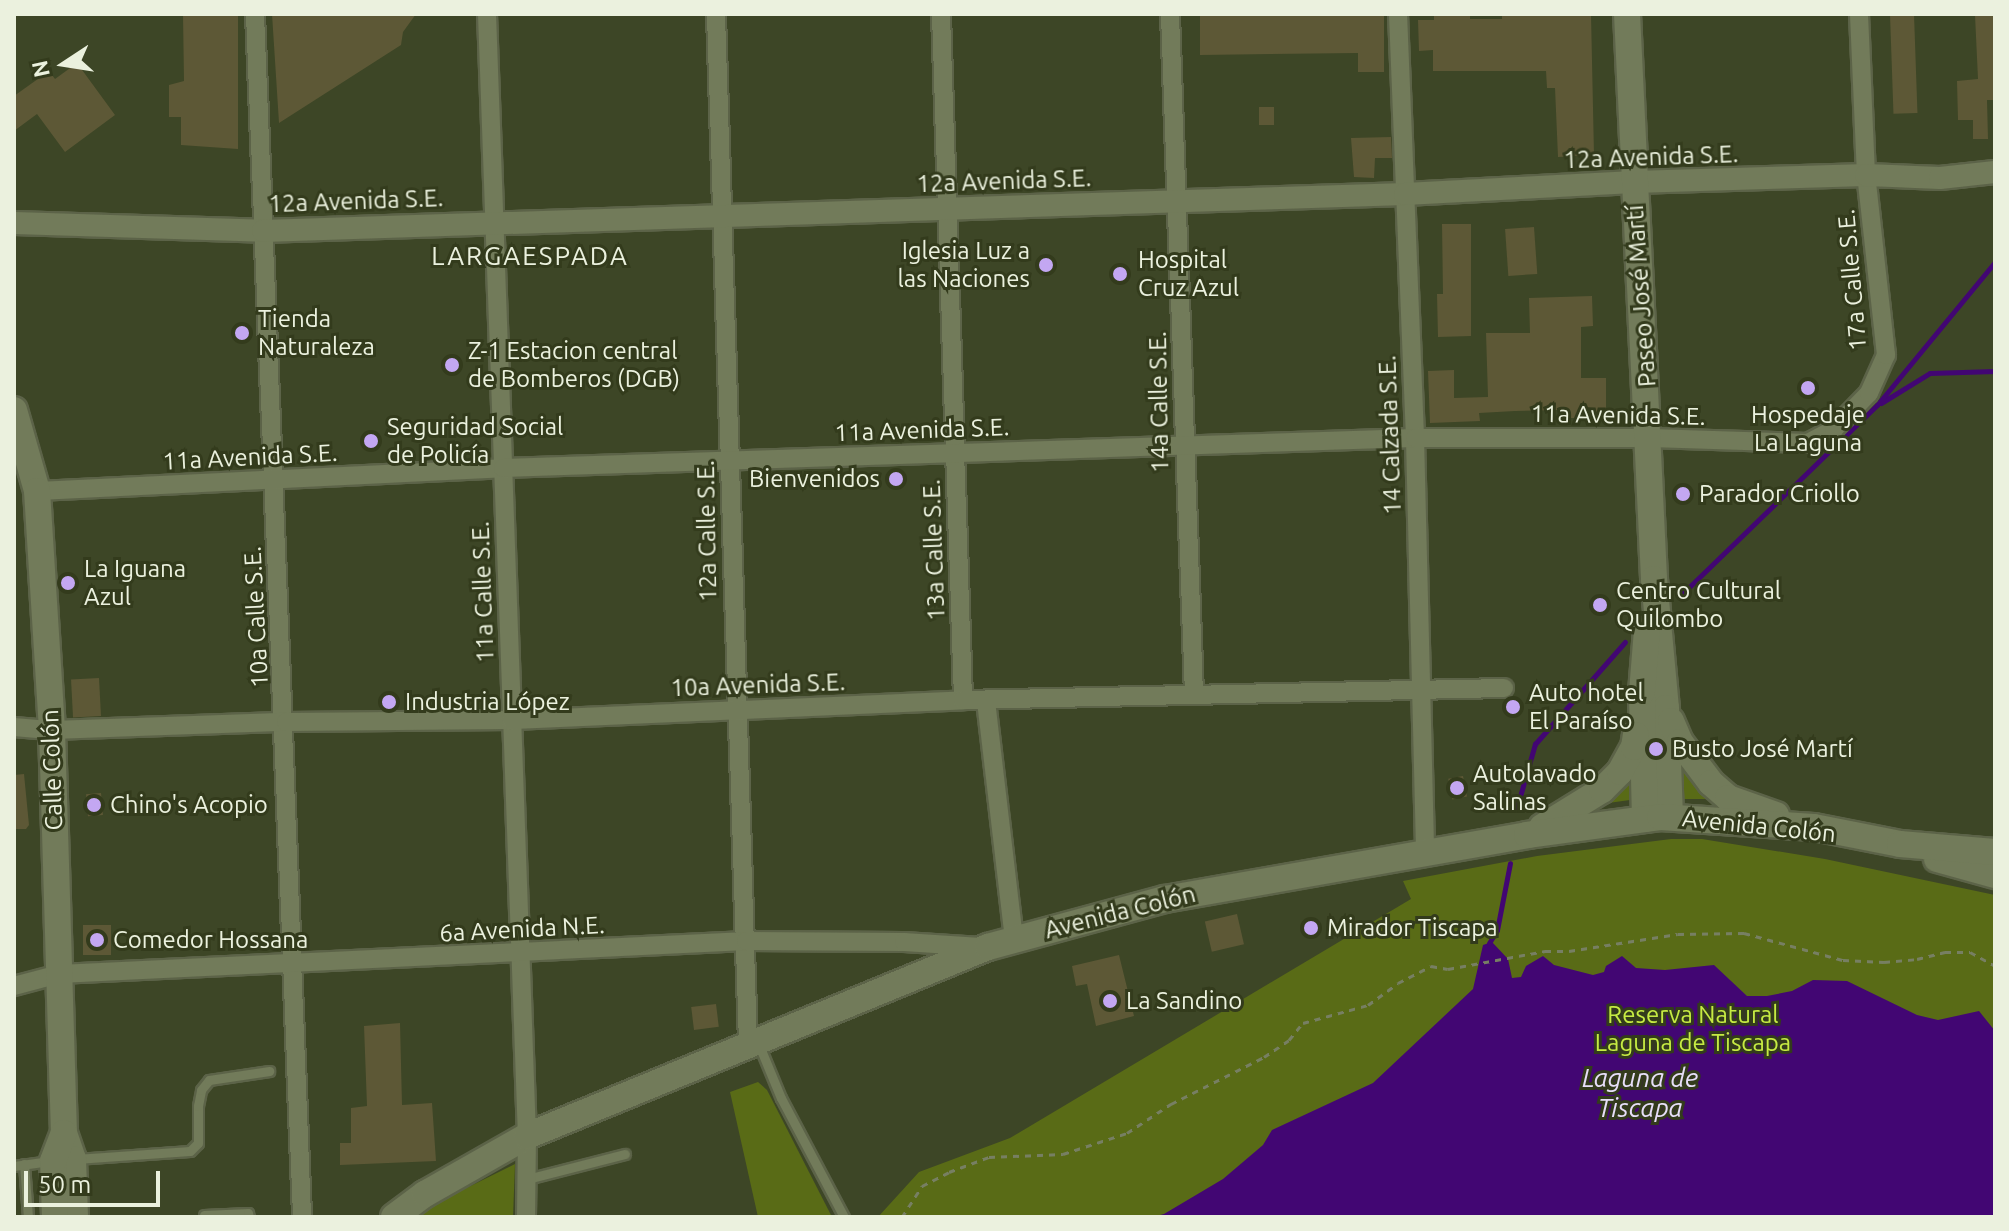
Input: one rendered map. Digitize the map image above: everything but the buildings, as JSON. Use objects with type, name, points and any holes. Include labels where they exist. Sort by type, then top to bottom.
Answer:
[{"type":"main road","name":"Paseo José Martí","points":[[1627,14],[1650,438],[1654,579],[1666,708],[1658,818]]},
{"type":"main road","name":"Calle Colón","points":[[16,423],[37,491],[52,730],[64,1133],[55,1217]]},
{"type":"main road","name":"Paseo José Martí","points":[[1654,579],[1642,692],[1658,818]]},
{"type":"main road","points":[[1527,835],[1573,811],[1620,772],[1634,747],[1642,692]]},
{"type":"main road","points":[[1666,708],[1680,742],[1695,764],[1728,798],[1814,827]]},
{"type":"main road","name":"Avenida Colón","points":[[394,1217],[425,1194],[527,1136],[988,947],[1165,899],[1527,835],[1658,818],[1814,827],[1900,844],[1995,852]]},
{"type":"main road","name":"Avenida Colón","points":[[1900,844],[1946,863],[1995,875]]},
{"type":"main road","name":"Calle Colón","points":[[63,1160],[75,1217]]},
{"type":"street","name":"10a Calle S.E.","points":[[255,14],[272,481],[286,722],[302,1217]]},
{"type":"street","name":"11a Calle S.E.","points":[[487,14],[527,1136],[526,1217]]},
{"type":"street","name":"12a Calle S.E.","points":[[716,14],[725,216],[735,709],[753,1044]]},
{"type":"street","name":"13a Calle S.E.","points":[[941,14],[963,700]]},
{"type":"street","name":"14a Calle S.E.","points":[[1170,14],[1194,693]]},
{"type":"street","name":"14 Calzada S.E.","points":[[1398,14],[1415,438],[1425,854]]},
{"type":"street","name":"17a Calle S.E.","points":[[1808,443],[1834,429],[1869,393],[1886,355],[1866,175],[1859,14]]},
{"type":"street","name":"12a Avenida S.E.","points":[[14,223],[263,231],[492,221],[1405,194],[1634,182],[1866,175],[1940,178],[1995,172]]},
{"type":"street","name":"11a Avenida S.E.","points":[[37,491],[503,468],[1415,438],[1650,438],[1808,443]]},
{"type":"street","name":"10a Avenida S.E.","points":[[14,727],[52,730],[286,722],[511,720],[963,700],[1504,688]]},
{"type":"street","points":[[986,701],[1014,938]]},
{"type":"street","name":"6a Avenida N.E.","points":[[14,986],[59,974],[746,941],[904,942],[988,947]]},
{"type":"lane","points":[[753,1044],[844,1217]]},
{"type":"lane","points":[[28,1217],[19,1165],[190,1151],[198,1143],[198,1106],[201,1090],[209,1080],[269,1071]]},
{"type":"lane","points":[[527,1179],[625,1154]]},
{"type":"lane","points":[[204,1215],[248,1213],[249,1217]]},
{"type":"path","points":[[902,1217],[922,1186],[989,1157],[1063,1154],[1127,1133],[1171,1104],[1264,1057],[1289,1040],[1303,1023],[1368,1005],[1422,968],[1470,965],[1545,951],[1569,951],[1590,945],[1678,934],[1744,933],[1843,960],[1884,962],[1945,952],[1970,952],[1995,966]]},
{"type":"green space","points":[[1677,743],[1722,799],[1679,799]]},
{"type":"green space","points":[[1636,762],[1637,799],[1594,805]]},
{"type":"green space","name":"Reserva Natural Laguna de Tiscapa","points":[[1671,839],[1702,839],[1825,859],[1995,895],[1995,1217],[878,1217],[919,1172],[1010,1138],[1411,899],[1403,881],[1537,856]]},
{"type":"green space","points":[[758,1082],[767,1090],[832,1217],[758,1217],[730,1092]]},
{"type":"green space","points":[[515,1164],[513,1217],[414,1217],[432,1205]]},
{"type":"water","name":"Laguna de Tiscapa","points":[[1492,942],[1508,959],[1512,978],[1521,977],[1526,966],[1543,956],[1554,965],[1593,975],[1604,972],[1606,966],[1622,956],[1636,968],[1665,970],[1714,965],[1747,996],[1792,991],[1813,980],[1847,981],[1917,1015],[1938,1020],[1979,1011],[1995,1031],[1995,1217],[1153,1217],[1164,1214],[1223,1179],[1263,1145],[1272,1130],[1373,1083],[1473,989],[1483,945]]},
{"type":"waterway","points":[[1684,592],[1877,405],[1995,262]]},
{"type":"waterway","points":[[1881,403],[1930,373],[1995,371]]},
{"type":"waterway","points":[[1517,807],[1535,744],[1625,642]]},
{"type":"waterway","points":[[1489,943],[1497,930],[1510,863]]},
{"type":"place","name":"Iglesia Luz a las Naciones","points":[[1046,265]]},
{"type":"place","name":"Hospital Cruz Azul","points":[[1120,274]]},
{"type":"place","name":"Tienda Naturaleza","points":[[242,333]]},
{"type":"place","name":"Z-1 Estacion central de Bomberos (DGB)","points":[[452,365]]},
{"type":"place","name":"Hospedaje La Laguna","points":[[1808,388]]},
{"type":"place","name":"Seguridad Social de Policía","points":[[371,441]]},
{"type":"place","name":"Bienvenidos","points":[[896,479]]},
{"type":"place","name":"Parador Criollo","points":[[1683,494]]},
{"type":"place","name":"La Iguana Azul","points":[[68,583]]},
{"type":"place","name":"Centro Cultural Quilombo","points":[[1600,605]]},
{"type":"place","name":"Industria López","points":[[389,702]]},
{"type":"place","name":"Auto hotel El Paraíso","points":[[1513,707]]},
{"type":"place","name":"Busto José Martí","points":[[1656,749]]},
{"type":"place","name":"Autolavado Salinas","points":[[1457,788]]},
{"type":"place","name":"Chino's Acopio","points":[[94,805]]},
{"type":"place","name":"Mirador Tiscapa","points":[[1311,928]]},
{"type":"place","name":"Comedor Hossana","points":[[97,940]]},
{"type":"place","name":"La Sandino","points":[[1110,1001]]},
{"type":"district","name":"LARGAESPADA","points":[[530,256]]}]
